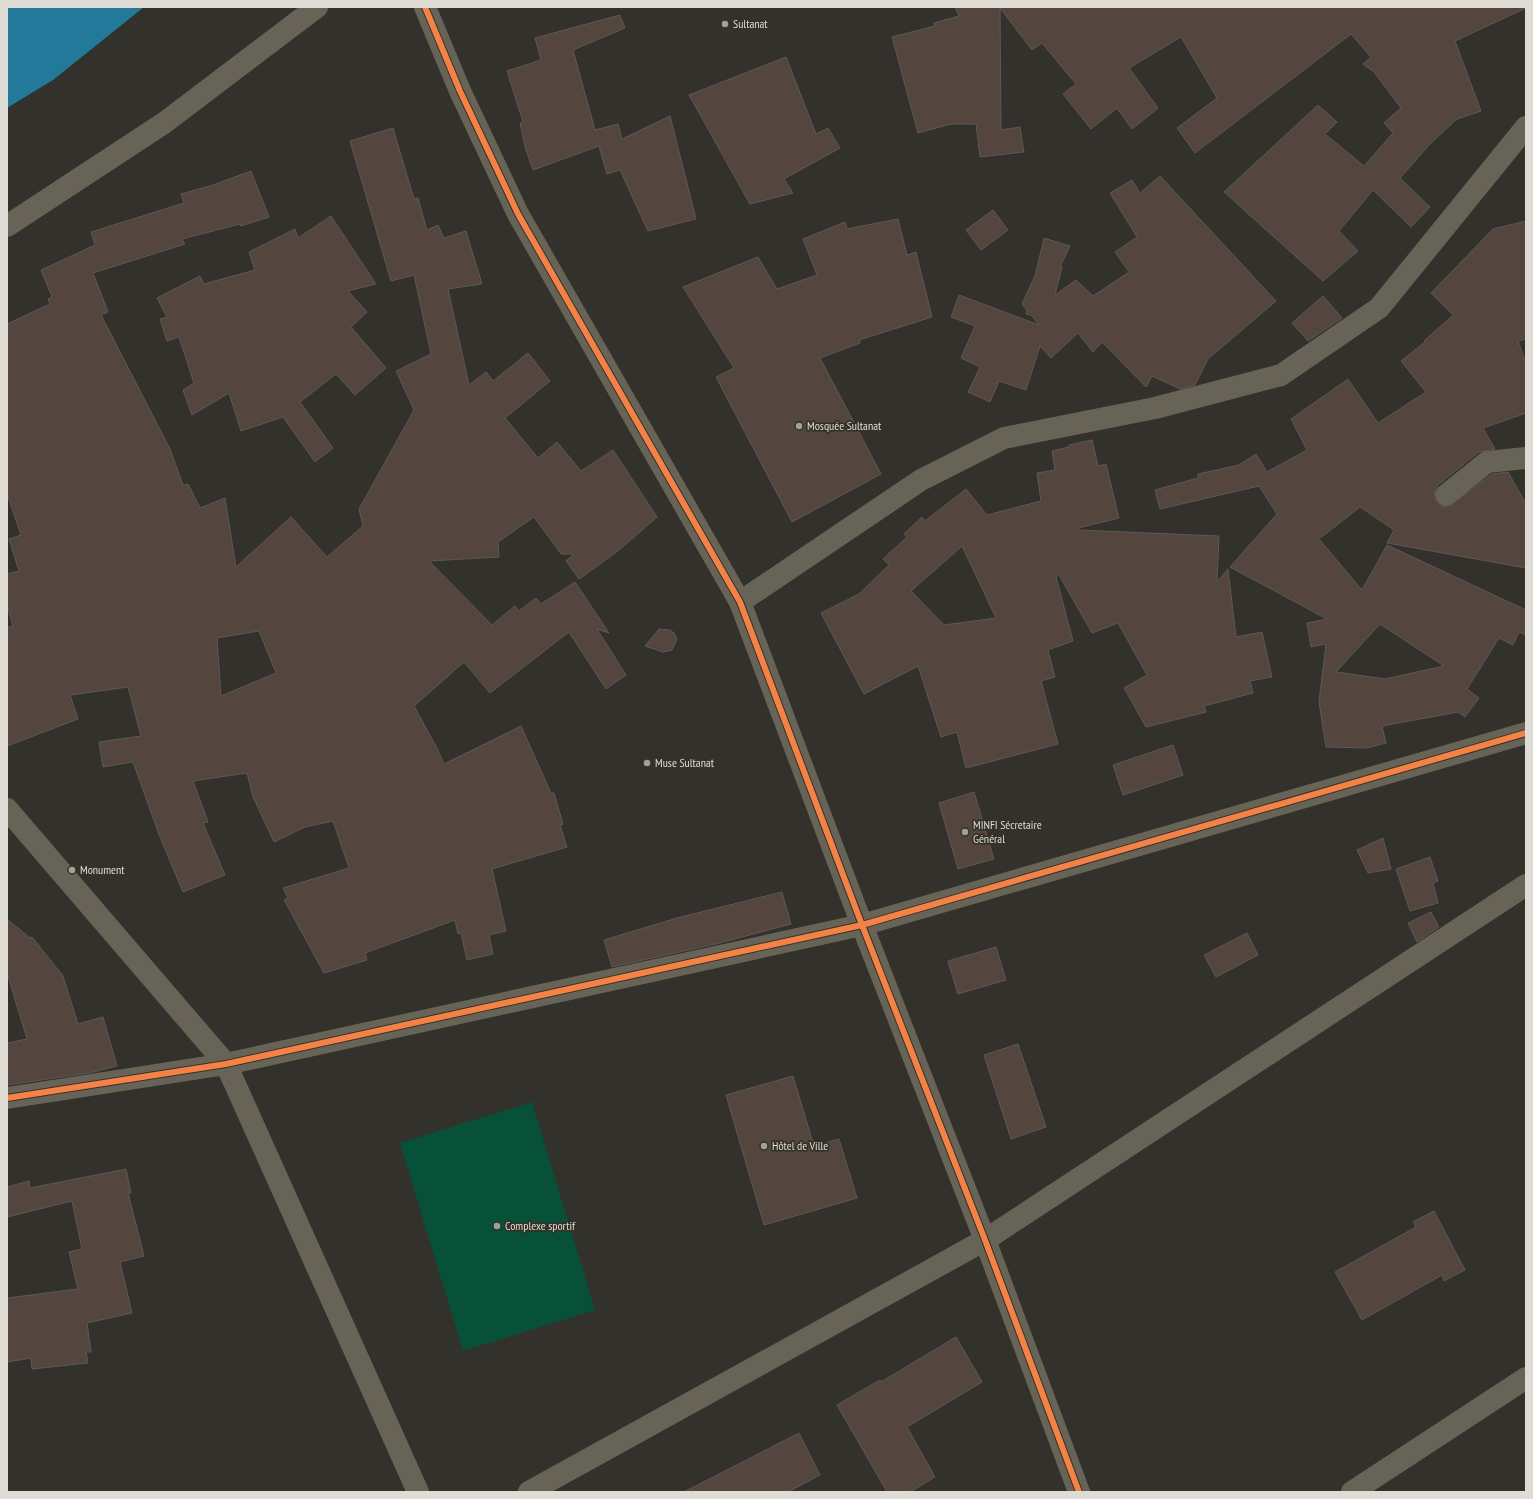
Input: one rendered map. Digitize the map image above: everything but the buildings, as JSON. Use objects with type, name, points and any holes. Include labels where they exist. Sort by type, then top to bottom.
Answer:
[{"type":"street","points":[[7,226],[164,123],[317,7]]},
{"type":"street","points":[[425,7],[460,90],[518,214],[740,602],[862,926],[984,1240],[1079,1492]]},
{"type":"street","points":[[740,602],[921,480],[1004,438],[1155,408],[1281,375],[1379,308],[1526,127]]},
{"type":"street","points":[[1446,495],[1487,462],[1526,458]]},
{"type":"street","points":[[7,1098],[226,1064],[862,926],[1526,732]]},
{"type":"street","points":[[7,809],[226,1064],[418,1492]]},
{"type":"street","points":[[529,1492],[984,1240],[1526,886]]},
{"type":"street","points":[[1352,1492],[1526,1378]]},
{"type":"green space","name":"Complexe sportif","points":[[532,1102],[595,1310],[463,1351],[400,1143]]},
{"type":"water","points":[[7,7],[144,7],[53,80],[7,108]]},
{"type":"cycle path","points":[[425,7],[460,91],[518,214],[740,602],[862,925],[985,1240],[1079,1492]]},
{"type":"cycle path","points":[[7,1098],[226,1064],[862,925],[1526,733]]},
{"type":"place","name":"Sultanat","points":[[725,24]]},
{"type":"place","name":"Mosquée Sultanat","points":[[799,426]]},
{"type":"place","name":"Muse Sultanat","points":[[647,763]]},
{"type":"place","name":"MINFI Sécretaire Général","points":[[965,832]]},
{"type":"place","name":"Monument","points":[[72,870]]},
{"type":"place","name":"Hôtel de Ville","points":[[764,1146]]},
{"type":"place","name":"Complexe sportif","points":[[497,1226]]}]
